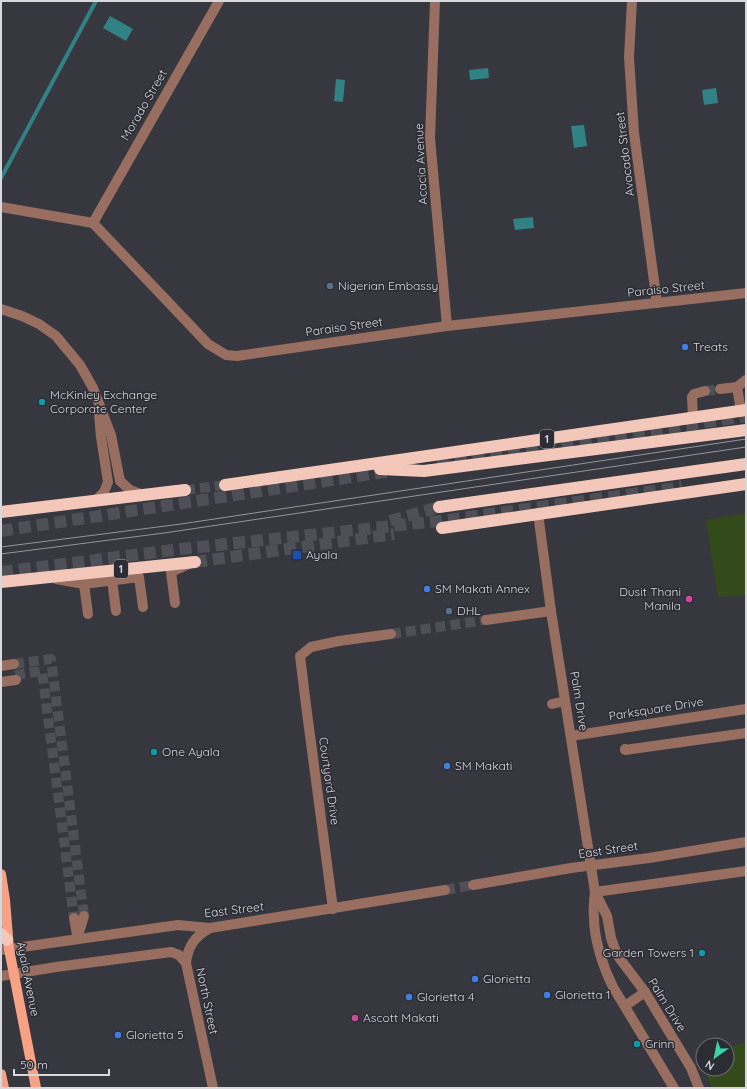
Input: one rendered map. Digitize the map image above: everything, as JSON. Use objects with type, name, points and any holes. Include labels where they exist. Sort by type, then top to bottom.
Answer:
[{"type":"highway","name":"1","points":[[225,485],[744,410]]},
{"type":"highway","points":[[348,468],[424,471],[746,430]]},
{"type":"highway","points":[[439,506],[746,464]]},
{"type":"highway","points":[[442,528],[746,484]]},
{"type":"highway","points":[[1,512],[185,490]]},
{"type":"highway","name":"1","points":[[1,582],[195,562]]},
{"type":"main road","name":"Ayala Avenue","points":[[1,874],[5,900],[4,943],[13,974],[36,1088]]},
{"type":"main road","points":[[1,1074],[4,1088]]},
{"type":"street","name":"Morado Street","points":[[93,222],[219,1]]},
{"type":"street","name":"Acacia Avenue","points":[[435,1],[430,138],[447,326]]},
{"type":"street","name":"Avocado Street","points":[[632,1],[629,57],[634,133],[657,303]]},
{"type":"street","points":[[1,207],[93,222]]},
{"type":"street","name":"Paraiso Street","points":[[93,222],[208,344],[226,354],[237,356],[447,326],[746,293]]},
{"type":"street","points":[[1,310],[22,316],[39,324],[56,336],[80,365],[93,388],[111,435],[120,481],[130,490],[143,495]]},
{"type":"street","points":[[720,389],[737,387],[746,380]]},
{"type":"street","points":[[737,387],[744,410]]},
{"type":"street","points":[[693,417],[692,396],[705,391]]},
{"type":"street","points":[[96,500],[104,492],[108,482],[101,436],[99,404]]},
{"type":"street","name":"Palm Drive","points":[[538,513],[551,611],[595,892],[594,918],[600,952],[608,977],[674,1088]]},
{"type":"street","points":[[175,603],[171,572],[195,562]]},
{"type":"street","points":[[47,577],[84,584],[139,577],[143,607]]},
{"type":"street","points":[[112,580],[116,611]]},
{"type":"street","points":[[84,584],[88,614]]},
{"type":"street","points":[[486,620],[551,611]]},
{"type":"street","name":"Courtyard Drive","points":[[333,909],[300,656],[311,647],[392,634]]},
{"type":"street","points":[[1,666],[14,664]]},
{"type":"street","points":[[1,677],[16,678],[1,682]]},
{"type":"street","points":[[552,704],[565,701]]},
{"type":"street","name":"Parksquare Drive","points":[[571,736],[746,709]]},
{"type":"street","points":[[625,749],[746,733]]},
{"type":"street","name":"East Street","points":[[473,885],[591,865],[649,858],[746,842]]},
{"type":"street","points":[[595,892],[746,871]]},
{"type":"street","name":"East Street","points":[[4,943],[74,940],[178,925],[210,928],[445,890]]},
{"type":"street","name":"Palm Drive","points":[[595,892],[607,916],[611,938],[617,955],[645,992],[691,1068],[699,1088]]},
{"type":"street","points":[[74,940],[76,918],[74,940]]},
{"type":"street","name":"North Street","points":[[210,928],[200,933],[192,941],[187,952],[186,963],[213,1088]]},
{"type":"street","points":[[1,976],[171,952],[179,955],[186,963]]},
{"type":"street","points":[[625,1006],[645,992]]},
{"type":"green space","points":[[746,513],[746,595],[718,597],[706,520]]},
{"type":"green space","points":[[746,1042],[746,1088],[712,1088],[707,1077],[735,1077],[735,1045]]},
{"type":"water","points":[[110,16],[133,29],[126,41],[103,28]]},
{"type":"water","points":[[488,68],[489,78],[470,80],[469,70]]},
{"type":"water","points":[[336,79],[345,80],[343,102],[334,101]]},
{"type":"water","points":[[716,88],[718,103],[704,105],[702,90]]},
{"type":"water","points":[[584,125],[587,146],[574,148],[571,126]]},
{"type":"water","points":[[533,217],[534,228],[515,230],[513,219]]},
{"type":"waterway","points":[[1,178],[96,1]]},
{"type":"tunnel","points":[[705,391],[720,389]]},
{"type":"tunnel","points":[[437,464],[746,416]]},
{"type":"tunnel","points":[[1,531],[391,471]]},
{"type":"tunnel","points":[[185,490],[225,485]]},
{"type":"tunnel","points":[[1,572],[181,549],[448,520],[682,487]]},
{"type":"tunnel","points":[[390,521],[439,507]]},
{"type":"tunnel","points":[[195,562],[394,534]]},
{"type":"tunnel","points":[[391,634],[486,620]]},
{"type":"tunnel","points":[[14,664],[51,659],[84,916]]},
{"type":"tunnel","points":[[15,675],[42,671],[74,918]]},
{"type":"tunnel","points":[[445,890],[473,885]]},
{"type":"tram line","points":[[1,547],[181,524],[746,439]]},
{"type":"tram line","points":[[1,554],[164,533],[746,447]]},
{"type":"place","name":"Nigerian Embassy","points":[[330,286]]},
{"type":"place","name":"Treats","points":[[685,347]]},
{"type":"place","name":"McKinley Exchange Corporate Center","points":[[42,402]]},
{"type":"place","name":"Ayala","points":[[297,555]]},
{"type":"place","name":"SM Makati Annex","points":[[427,589]]},
{"type":"place","name":"Dusit Thani Manila","points":[[689,599]]},
{"type":"place","name":"DHL","points":[[449,611]]},
{"type":"place","name":"One Ayala","points":[[154,752]]},
{"type":"place","name":"SM Makati","points":[[447,766]]},
{"type":"place","name":"Garden Towers 1","points":[[702,953]]},
{"type":"place","name":"Glorietta","points":[[475,979]]},
{"type":"place","name":"Glorietta 1","points":[[547,995]]},
{"type":"place","name":"Glorietta 4","points":[[409,997]]},
{"type":"place","name":"Ascott Makati","points":[[355,1018]]},
{"type":"place","name":"Glorietta 5","points":[[118,1035]]},
{"type":"place","name":"Grinn","points":[[637,1044]]}]
